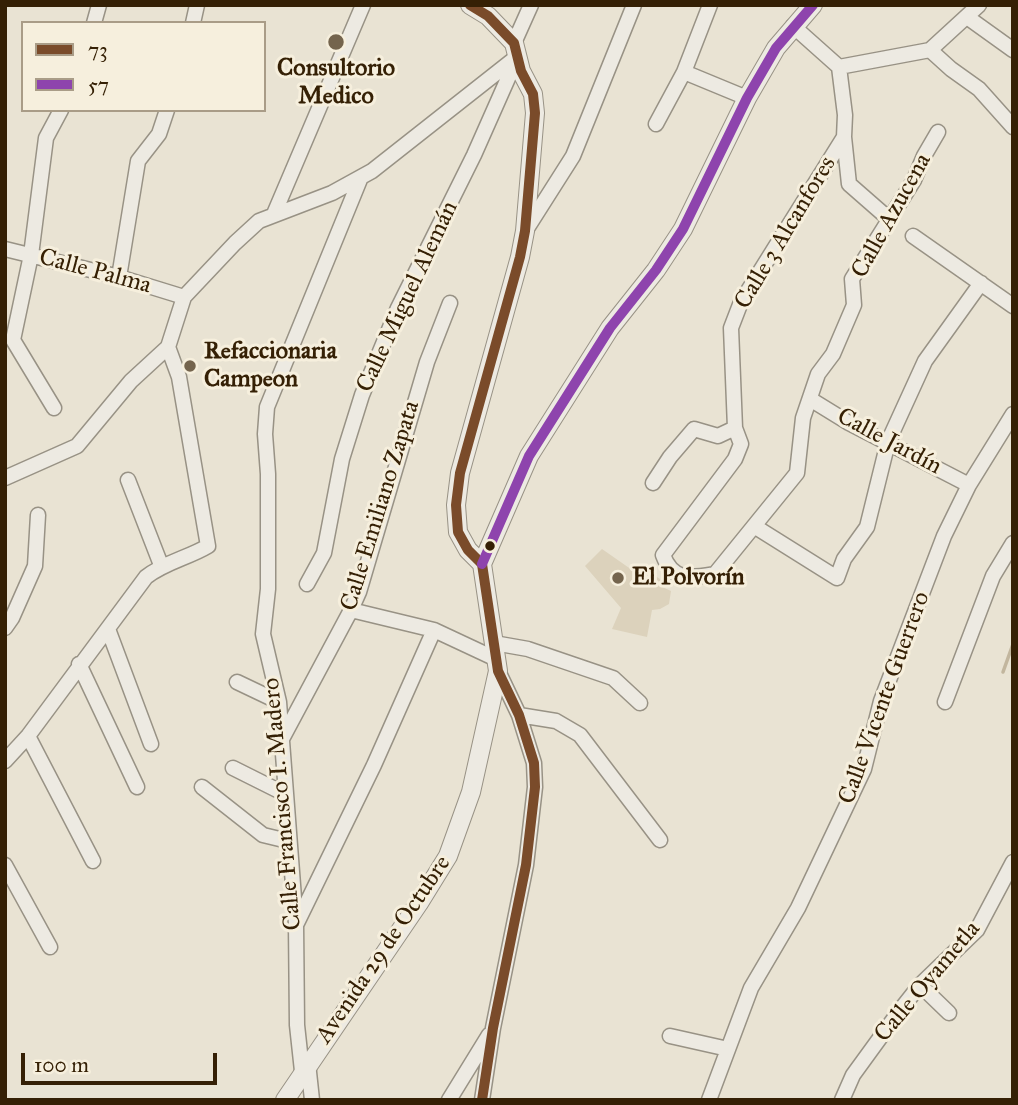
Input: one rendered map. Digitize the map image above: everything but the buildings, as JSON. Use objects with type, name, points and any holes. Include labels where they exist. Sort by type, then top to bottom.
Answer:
[{"type":"street","points":[[274,214],[363,5]]},
{"type":"street","points":[[470,5],[488,16],[516,50],[521,71],[533,94],[535,113],[525,231],[460,473],[456,505],[458,532],[468,550],[482,564]]},
{"type":"street","name":"Calle Miguel Alemán","points":[[307,584],[324,553],[342,459],[362,395],[398,308],[474,156],[531,5]]},
{"type":"street","points":[[525,231],[573,156],[634,5]]},
{"type":"street","points":[[656,124],[684,72],[710,5]]},
{"type":"street","points":[[839,66],[930,50],[979,5]]},
{"type":"street","points":[[486,1098],[493,1028],[526,865],[535,788],[534,763],[519,715],[496,658],[482,564],[530,456],[610,328],[656,271],[683,229],[747,98],[776,48],[806,7]]},
{"type":"street","points":[[967,17],[1013,51]]},
{"type":"street","points":[[793,26],[839,66],[849,184],[889,219]]},
{"type":"street","points":[[5,478],[77,446],[131,381],[168,347],[184,297],[234,243],[259,221],[332,193],[361,177],[516,50]]},
{"type":"street","points":[[930,50],[979,89],[1013,127]]},
{"type":"street","points":[[684,72],[747,98]]},
{"type":"street","points":[[54,408],[9,339],[32,255],[46,138],[60,112]]},
{"type":"street","points":[[119,276],[138,161],[159,134],[166,112]]},
{"type":"street","name":"Calle Azucena","points":[[663,555],[667,567],[680,576],[715,574],[797,473],[803,418],[818,374],[833,354],[854,305],[852,279],[863,266],[914,180],[938,132]]},
{"type":"street","name":"Calle 3 Alcanfores","points":[[663,555],[735,459],[741,444],[735,428],[731,328],[741,302],[844,137]]},
{"type":"street","name":"Calle Francisco I. Madero","points":[[312,1100],[296,1013],[296,924],[279,702],[263,634],[268,589],[268,474],[265,434],[267,407],[361,177]]},
{"type":"street","points":[[913,236],[1013,306]]},
{"type":"street","name":"Calle Palma","points":[[5,249],[119,276],[184,297]]},
{"type":"street","points":[[754,526],[837,578],[844,559],[867,527],[888,442],[925,360],[981,284]]},
{"type":"street","name":"Calle Emiliano Zapata","points":[[282,741],[359,592],[426,362],[450,303]]},
{"type":"street","points":[[5,761],[28,736],[146,577],[162,565],[208,545],[179,377],[168,347]]},
{"type":"street","name":"Calle Jardín","points":[[810,399],[849,423],[969,485]]},
{"type":"street","name":"Calle Vicente Guerrero","points":[[709,1100],[751,988],[798,908],[863,769],[881,701],[944,536],[969,485],[1013,414]]},
{"type":"street","points":[[653,483],[670,457],[694,429],[718,436],[735,428]]},
{"type":"street","points":[[128,480],[162,565]]},
{"type":"street","points":[[5,628],[35,566],[38,515]]},
{"type":"street","points":[[945,702],[993,576],[1013,543]]},
{"type":"street","points":[[351,610],[434,629],[496,658],[528,649],[613,678],[640,703]]},
{"type":"street","points":[[108,629],[151,744]]},
{"type":"street","points":[[296,924],[374,765],[434,629]]},
{"type":"street","name":"Avenida 29 de Octubre","points":[[285,1100],[448,856],[471,792],[496,658]]},
{"type":"street","points":[[79,664],[136,787]]},
{"type":"street","points":[[237,682],[279,702]]},
{"type":"street","points":[[519,715],[556,722],[580,735],[660,840]]},
{"type":"street","points":[[28,736],[93,861]]},
{"type":"street","points":[[233,768],[277,790],[284,788]]},
{"type":"street","points":[[202,787],[263,835],[288,841]]},
{"type":"street","points":[[5,865],[50,947]]},
{"type":"street","name":"Calle Oyametla","points":[[842,1100],[853,1075],[877,1040],[920,985],[977,930],[1011,872]]},
{"type":"street","points":[[920,985],[949,1013]]},
{"type":"street","points":[[449,1100],[493,1028]]},
{"type":"street","points":[[670,1036],[728,1049]]},
{"type":"shaded area","name":"El Polvorín","points":[[602,549],[645,579],[654,575],[660,579],[660,586],[671,591],[669,604],[652,610],[647,637],[612,629],[621,608],[585,566]]},
{"type":"waterway","points":[[1003,672],[1013,644]]},
{"type":"transit line","name":"73","points":[[470,5],[488,16],[514,43],[521,71],[533,94],[535,113],[525,231],[520,257],[460,473],[456,505],[458,532],[468,550],[482,564],[498,671],[519,715],[534,763],[535,787],[526,865],[493,1028],[482,1100]]},
{"type":"transit line","name":"57","points":[[482,564],[529,456],[610,328],[656,270],[683,229],[747,98],[776,48],[813,5]]},
{"type":"place","name":"Consultorio Medico","points":[[336,42]]},
{"type":"place","name":"Refaccionaria Campeon","points":[[190,366]]},
{"type":"place","name":"El Polvorín","points":[[618,578]]}]
